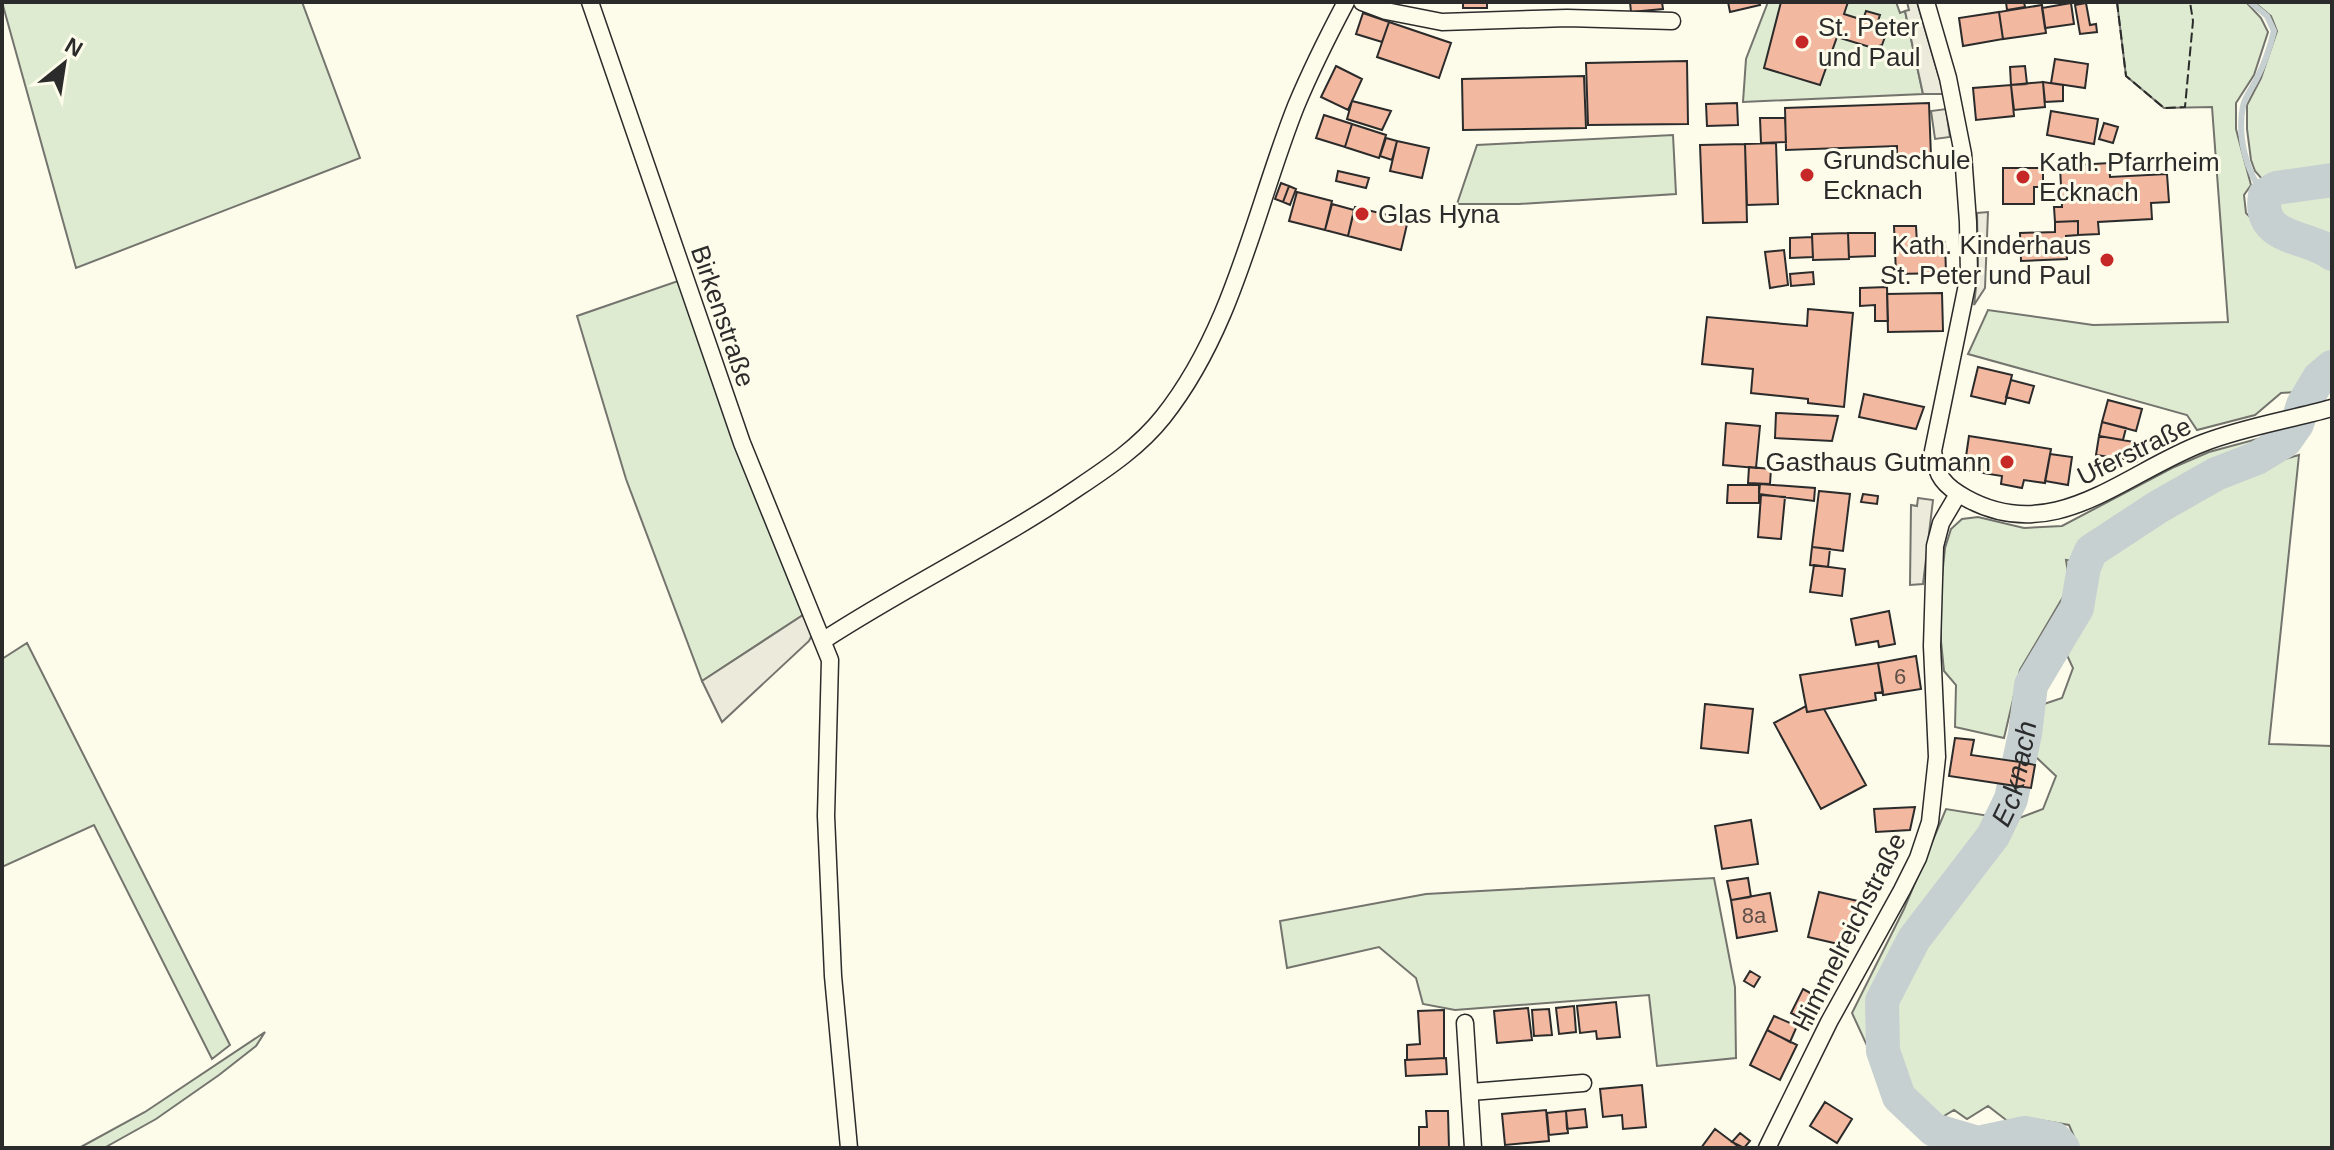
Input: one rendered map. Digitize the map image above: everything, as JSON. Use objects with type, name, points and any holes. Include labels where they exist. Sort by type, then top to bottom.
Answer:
[{"type":"street","name":"Birkenstraße","points":[[590,2],[742,443],[830,660],[826,816],[833,976],[849,1148]]},
{"type":"street","points":[[824,640],[873,608],[1023,524],[1135,446],[1162,419],[1198,363],[1246,252],[1296,107],[1346,2]]},
{"type":"street","points":[[1362,2],[1386,11],[1442,22],[1567,18],[1672,21]]},
{"type":"street","points":[[1926,2],[1948,78],[1963,154],[1968,206],[1969,275],[1933,451],[1935,470],[1945,484],[1958,494]]},
{"type":"street","name":"Uferstraße","points":[[1958,494],[1996,511],[2029,515],[2061,511],[2089,502],[2165,460],[2204,443],[2328,409]]},
{"type":"street","name":"Himmelreichstraße","points":[[1767,1148],[1829,1022],[1902,890],[1918,858],[1930,822],[1937,757],[1932,646],[1935,546],[1941,523],[1958,494]]},
{"type":"street","points":[[1465,1023],[1473,1148]]},
{"type":"street","points":[[1471,1092],[1583,1083]]},
{"type":"green space","points":[[2,2],[302,2],[360,158],[76,268]]},
{"type":"green space","points":[[1768,2],[1896,2],[1900,13],[1905,11],[1923,94],[1743,102],[1746,59]]},
{"type":"green space","points":[[2117,2],[2246,2],[2261,18],[2268,32],[2254,75],[2236,103],[2236,129],[2251,185],[2244,195],[2246,213],[2283,243],[2310,249],[2332,263],[2332,360],[2318,361],[2295,392],[2281,393],[2255,415],[2197,430],[2187,415],[1968,354],[1988,310],[2093,325],[2228,322],[2212,107],[2164,108],[2126,76]]},
{"type":"green space","points":[[2254,2],[2332,2],[2332,173],[2308,178],[2262,179],[2255,171],[2247,129],[2247,105],[2261,78],[2277,31],[2271,16]]},
{"type":"green space","points":[[1673,135],[1676,194],[1519,204],[1457,204],[1477,145]]},
{"type":"green space","points":[[2332,186],[2332,248],[2290,232],[2275,219],[2275,198],[2284,193]]},
{"type":"green space","points":[[678,281],[732,438],[803,615],[702,681],[626,479],[577,316]]},
{"type":"green space","points":[[2309,425],[2282,460],[2299,455],[2269,744],[2332,746],[2332,1148],[2079,1148],[2069,1125],[2027,1118],[2010,1123],[1988,1106],[1967,1119],[1954,1110],[1939,1119],[1907,1126],[1852,1013],[1904,909],[1946,809],[2014,820],[2043,809],[2056,776],[2036,757],[2041,705],[2062,698],[2073,668],[2066,653],[2059,655],[2086,610],[2089,563],[2066,560],[2069,579],[2063,597],[2020,670],[2004,738],[1955,727],[1956,685],[1944,671],[1941,641],[1941,587],[1945,548],[1951,529],[1962,519],[1978,517],[2024,528],[2062,526],[2209,452]]},
{"type":"green space","points":[[27,643],[230,1045],[212,1059],[94,825],[2,867],[2,659]]},
{"type":"green space","points":[[1714,878],[1735,987],[1736,1058],[1657,1066],[1649,995],[1455,1010],[1423,1004],[1416,978],[1379,947],[1287,968],[1280,921],[1426,894]]},
{"type":"green space","points":[[265,1032],[256,1046],[156,1119],[104,1148],[79,1148],[145,1112]]},
{"type":"shaded area","points":[[1907,2],[1917,2],[1944,94],[1923,94],[1905,11],[1909,10]]},
{"type":"shaded area","points":[[1946,109],[1950,137],[1935,139],[1931,111]]},
{"type":"shaded area","points":[[1988,212],[1985,288],[1974,305],[1978,270],[1977,213]]},
{"type":"shaded area","points":[[1918,498],[1933,500],[1923,584],[1910,585],[1911,505],[1917,506]]},
{"type":"shaded area","points":[[803,615],[812,635],[809,641],[722,722],[702,681]]},
{"type":"building","points":[[1463,2],[1487,2],[1487,8],[1463,8]]},
{"type":"building","points":[[1630,2],[1662,2],[1663,9],[1631,12]]},
{"type":"building","points":[[1728,2],[1759,2],[1760,5],[1730,12]]},
{"type":"building","name":"St. Peter und Paul","points":[[1781,2],[1848,2],[1844,14],[1863,20],[1866,11],[1880,15],[1877,24],[1886,34],[1882,45],[1873,48],[1837,37],[1820,85],[1764,68]]},
{"type":"building","points":[[2006,2],[2024,2],[2025,7],[2007,10]]},
{"type":"building","points":[[2071,3],[2074,24],[2045,28],[2042,8]]},
{"type":"building","points":[[2086,3],[2090,25],[2096,24],[2097,32],[2080,34],[2075,5]]},
{"type":"building","points":[[2042,5],[2046,33],[2003,39],[1999,12]]},
{"type":"building","points":[[1999,12],[2003,39],[1963,46],[1959,18]]},
{"type":"building","points":[[1363,13],[1389,22],[1382,42],[1356,34]]},
{"type":"building","points":[[1389,22],[1451,43],[1439,78],[1377,57]]},
{"type":"building","points":[[2055,59],[2088,64],[2085,88],[2051,83]]},
{"type":"building","points":[[1687,61],[1688,124],[1588,125],[1586,63]]},
{"type":"building","points":[[1336,66],[1362,79],[1348,110],[1321,97]]},
{"type":"building","points":[[2025,66],[2027,84],[2011,85],[2010,67]]},
{"type":"building","points":[[1584,76],[1586,128],[1463,130],[1462,79]]},
{"type":"building","points":[[2043,82],[2045,107],[2014,110],[2011,85]]},
{"type":"building","points":[[2043,82],[2063,85],[2063,101],[2045,102]]},
{"type":"building","points":[[2011,85],[2014,116],[1976,120],[1973,88]]},
{"type":"building","points":[[1352,101],[1391,111],[1382,130],[1347,119]]},
{"type":"building","points":[[1737,103],[1738,125],[1707,126],[1706,104]]},
{"type":"building","points":[[1929,103],[1931,157],[1897,158],[1897,146],[1786,150],[1785,108]]},
{"type":"building","points":[[2051,111],[2098,119],[2094,144],[2047,135]]},
{"type":"building","points":[[1324,115],[1352,124],[1345,147],[1316,138]]},
{"type":"building","points":[[1760,118],[1785,118],[1786,142],[1761,143]]},
{"type":"building","points":[[2104,123],[2118,127],[2113,143],[2099,139]]},
{"type":"building","points":[[1352,124],[1386,135],[1379,158],[1345,147]]},
{"type":"building","points":[[1386,138],[1397,141],[1392,160],[1380,156]]},
{"type":"building","points":[[1397,141],[1429,148],[1422,178],[1390,171]]},
{"type":"building","points":[[1776,143],[1778,204],[1747,205],[1745,144]]},
{"type":"building","points":[[1745,144],[1747,222],[1703,223],[1700,145]]},
{"type":"building","points":[[2109,163],[2110,177],[2167,174],[2169,202],[2151,203],[2152,219],[2098,222],[2099,234],[2078,235],[2078,221],[2055,222],[2054,207],[2062,207],[2060,166]]},
{"type":"building","name":"Kath. Pfarrheim Ecknach","points":[[2003,168],[2043,168],[2043,187],[2034,187],[2034,204],[2003,204]]},
{"type":"building","points":[[1338,171],[1369,178],[1366,188],[1336,181]]},
{"type":"building","points":[[1281,183],[1289,186],[1283,202],[1275,199]]},
{"type":"building","points":[[1289,186],[1296,189],[1290,205],[1283,202]]},
{"type":"building","points":[[1297,192],[1332,201],[1325,230],[1289,221]]},
{"type":"building","points":[[1332,204],[1354,210],[1348,236],[1325,230]]},
{"type":"building","points":[[1355,207],[1408,220],[1401,250],[1348,236]]},
{"type":"building","points":[[2078,221],[2078,235],[2066,236],[2067,259],[2021,261],[2020,233],[2055,232],[2055,222]]},
{"type":"building","points":[[1894,226],[1916,226],[1917,243],[1945,242],[1946,273],[1896,274]]},
{"type":"building","points":[[1848,233],[1875,233],[1875,256],[1849,257]]},
{"type":"building","points":[[1848,233],[1849,259],[1813,260],[1812,234]]},
{"type":"building","points":[[1812,237],[1813,257],[1790,258],[1790,238]]},
{"type":"building","points":[[1784,250],[1788,285],[1770,288],[1765,252]]},
{"type":"building","points":[[1813,272],[1814,284],[1791,286],[1790,274]]},
{"type":"building","points":[[1887,287],[1888,321],[1875,321],[1875,305],[1860,306],[1860,288]]},
{"type":"building","points":[[1942,293],[1943,331],[1888,332],[1887,294]]},
{"type":"building","points":[[1808,309],[1853,313],[1844,407],[1808,403],[1808,399],[1751,393],[1753,369],[1702,364],[1707,317],[1807,326]]},
{"type":"building","points":[[1978,367],[2012,375],[2005,404],[1971,396]]},
{"type":"building","points":[[2011,380],[2034,386],[2029,403],[2006,397]]},
{"type":"building","points":[[1864,394],[1924,407],[1916,429],[1859,417]]},
{"type":"building","points":[[2108,400],[2142,409],[2136,431],[2102,422]]},
{"type":"building","points":[[1776,413],[1838,416],[1832,441],[1775,438]]},
{"type":"building","points":[[2102,422],[2126,428],[2123,440],[2099,436]]},
{"type":"building","points":[[1726,423],[1760,426],[1756,468],[1723,465]]},
{"type":"building","name":"Gasthaus Gutmann","points":[[1969,436],[2051,449],[2045,483],[2024,480],[2022,488],[2001,484],[2002,476],[1964,470]]},
{"type":"building","points":[[2099,436],[2140,443],[2137,461],[2096,455]]},
{"type":"building","points":[[2050,454],[2072,457],[2068,485],[2045,481]]},
{"type":"building","points":[[1749,467],[1771,469],[1770,484],[1748,483]]},
{"type":"building","points":[[1760,484],[1815,488],[1814,501],[1759,494]]},
{"type":"building","points":[[1728,485],[1759,485],[1759,503],[1727,503]]},
{"type":"building","points":[[1819,491],[1850,494],[1843,551],[1812,547]]},
{"type":"building","points":[[1863,494],[1878,496],[1877,504],[1861,502]]},
{"type":"building","points":[[1761,495],[1785,497],[1781,539],[1758,537]]},
{"type":"building","points":[[1812,547],[1830,549],[1828,567],[1810,565]]},
{"type":"building","points":[[1814,565],[1845,569],[1842,596],[1810,592]]},
{"type":"building","points":[[1889,611],[1895,644],[1879,647],[1878,641],[1856,645],[1851,619]]},
{"type":"building","points":[[1916,656],[1921,689],[1883,695],[1878,663]]},
{"type":"building","points":[[1878,663],[1883,692],[1875,693],[1876,700],[1807,712],[1800,675]]},
{"type":"building","points":[[1705,704],[1753,709],[1748,753],[1701,748]]},
{"type":"building","points":[[1806,706],[1807,712],[1824,709],[1866,785],[1821,809],[1774,723]]},
{"type":"building","points":[[1955,738],[1974,740],[1971,755],[2020,762],[2016,786],[1949,776]]},
{"type":"building","points":[[2020,762],[2035,765],[2031,788],[2016,786]]},
{"type":"building","points":[[1915,807],[1910,830],[1876,832],[1874,809]]},
{"type":"building","points":[[1751,820],[1758,864],[1722,869],[1715,826]]},
{"type":"building","points":[[1748,878],[1751,897],[1731,900],[1727,881]]},
{"type":"building","points":[[1819,892],[1858,901],[1847,946],[1808,937]]},
{"type":"building","points":[[1770,893],[1777,931],[1737,938],[1731,900]]},
{"type":"building","points":[[1750,971],[1760,977],[1754,987],[1744,981]]},
{"type":"building","points":[[1803,989],[1825,1001],[1812,1024],[1791,1013]]},
{"type":"building","points":[[1616,1002],[1620,1037],[1597,1039],[1596,1031],[1580,1033],[1577,1006]]},
{"type":"building","points":[[1574,1006],[1576,1032],[1559,1034],[1556,1008]]},
{"type":"building","points":[[1528,1008],[1532,1040],[1497,1043],[1494,1011]]},
{"type":"building","points":[[1549,1009],[1552,1035],[1534,1036],[1532,1010]]},
{"type":"building","points":[[1444,1010],[1444,1058],[1407,1060],[1407,1045],[1420,1044],[1418,1011]]},
{"type":"building","points":[[1774,1016],[1797,1026],[1790,1042],[1767,1030]]},
{"type":"building","points":[[1767,1030],[1797,1045],[1780,1080],[1750,1065]]},
{"type":"building","points":[[1446,1058],[1447,1074],[1406,1076],[1405,1060]]},
{"type":"building","points":[[1642,1085],[1646,1127],[1623,1129],[1622,1115],[1603,1117],[1600,1089]]},
{"type":"building","points":[[1825,1102],[1852,1119],[1837,1143],[1810,1126]]},
{"type":"building","points":[[1585,1109],[1587,1127],[1567,1129],[1566,1111]]},
{"type":"building","points":[[1546,1110],[1549,1141],[1505,1145],[1502,1114]]},
{"type":"building","points":[[1426,1111],[1448,1111],[1449,1148],[1419,1148],[1419,1127],[1427,1127]]},
{"type":"building","points":[[1566,1111],[1568,1133],[1549,1135],[1547,1113]]},
{"type":"building","points":[[1715,1129],[1739,1147],[1701,1148]]},
{"type":"building","points":[[1740,1133],[1750,1141],[1744,1148],[1732,1142]]},
{"type":"waterway","points":[[2250,2],[2267,16],[2274,31],[2262,67],[2244,102],[2241,118],[2242,142],[2248,165],[2265,195]]},
{"type":"waterway","name":"Ecknach","points":[[2332,180],[2276,188],[2265,195],[2265,210],[2276,229],[2332,254]]},
{"type":"waterway","name":"Ecknach","points":[[2063,1148],[2055,1139],[2025,1133],[1978,1143],[1934,1130],[1899,1097],[1883,1051],[1882,1001],[1914,939],[1993,836],[2011,799],[2025,734],[2031,685],[2077,608],[2084,567],[2091,551],[2216,474],[2257,458],[2285,441],[2297,424],[2303,405],[2319,378],[2332,367]]},
{"type":"fence","points":[[2117,2],[2126,76],[2164,108],[2185,107],[2193,21],[2190,2]]},
{"type":"place","name":"St. Peter und Paul","points":[[1802,42]]},
{"type":"place","name":"Grundschule Ecknach","points":[[1807,175]]},
{"type":"place","name":"Kath. Pfarrheim Ecknach","points":[[2023,177]]},
{"type":"place","name":"Glas Hyna","points":[[1362,214]]},
{"type":"place","name":"Kath. Kinderhaus St. Peter und Paul","points":[[2107,260]]},
{"type":"place","name":"Gasthaus Gutmann","points":[[2007,462]]}]
